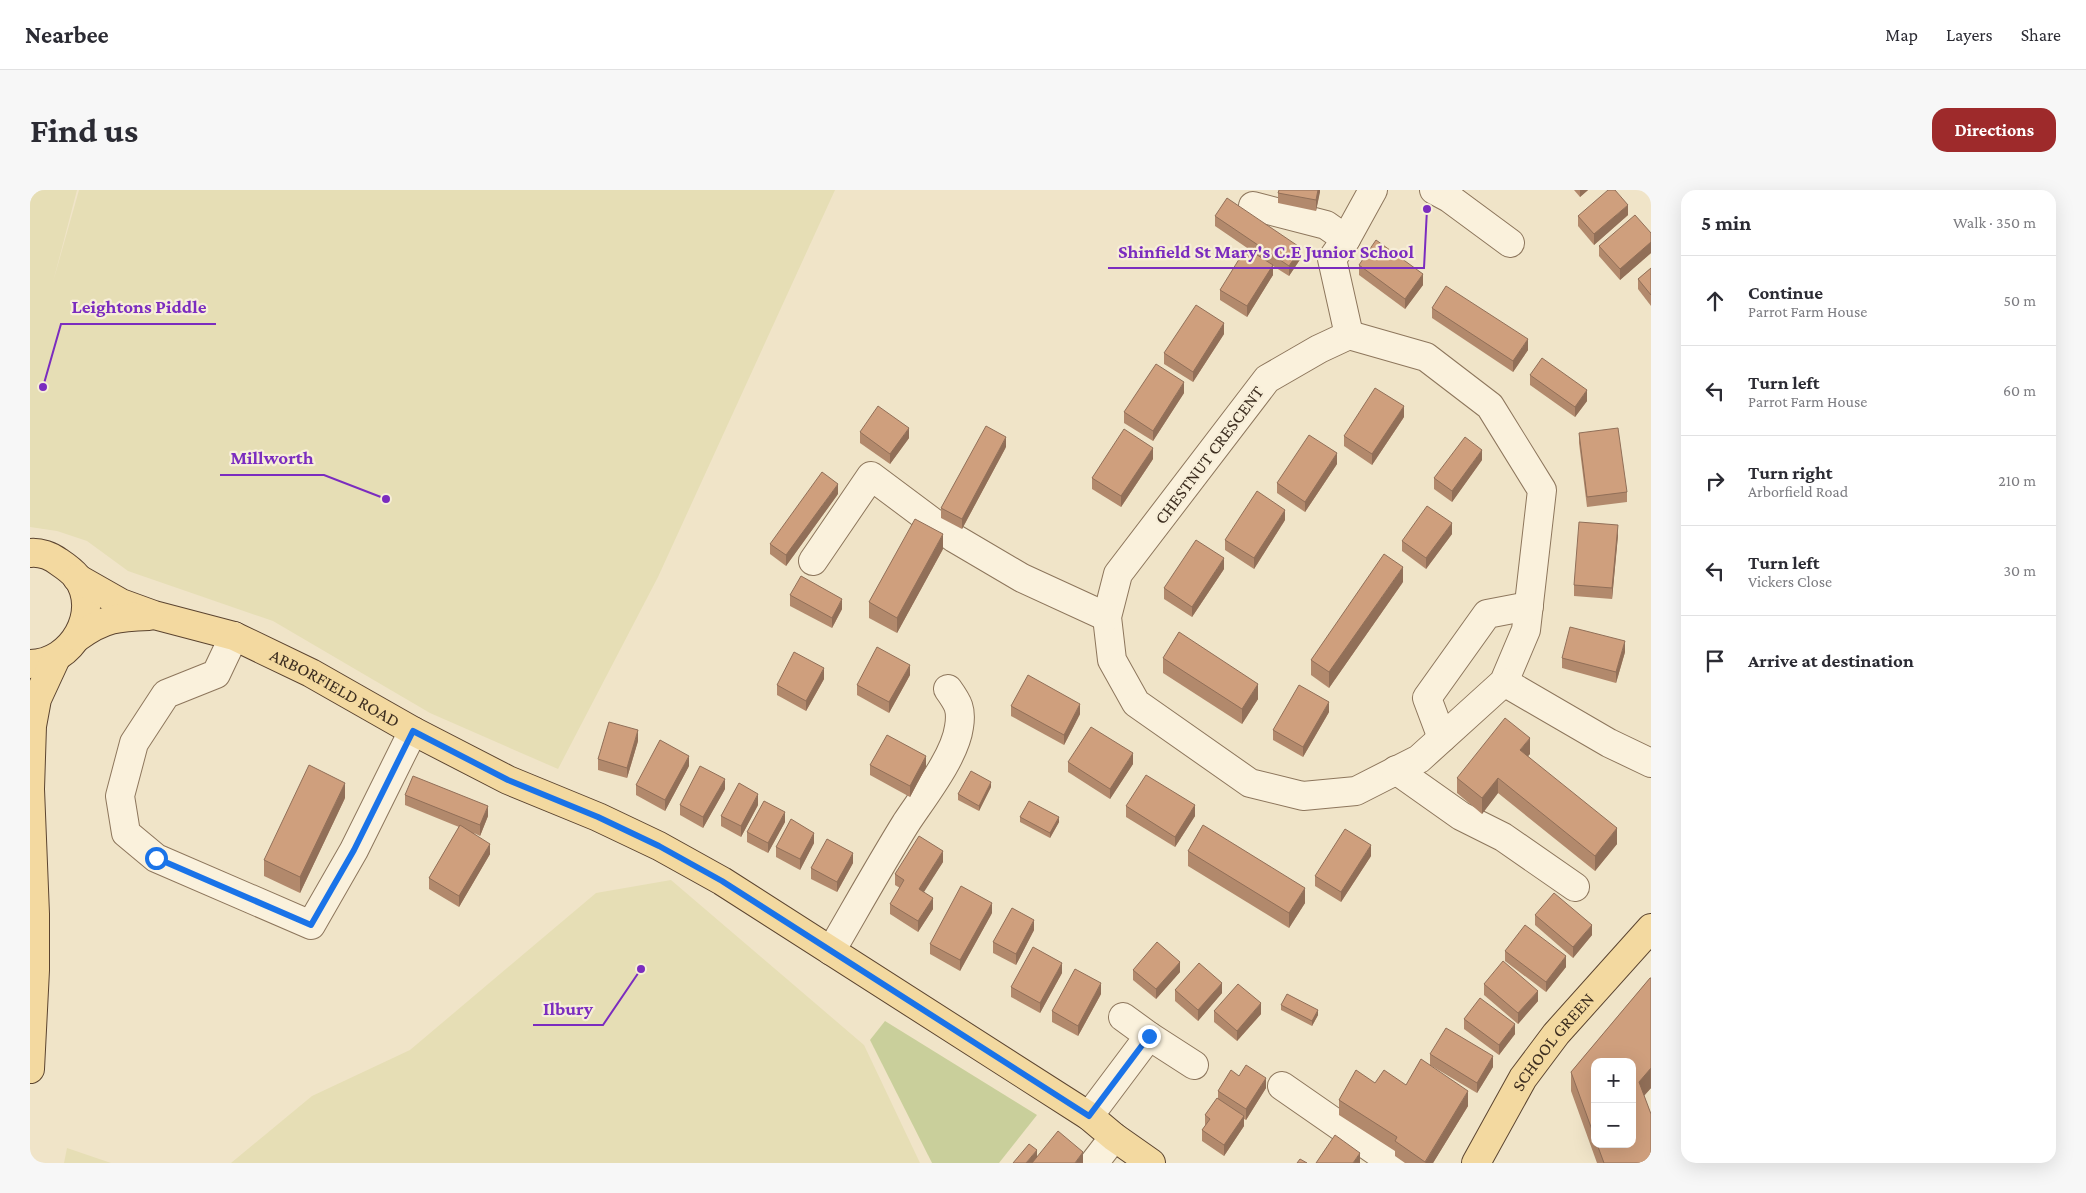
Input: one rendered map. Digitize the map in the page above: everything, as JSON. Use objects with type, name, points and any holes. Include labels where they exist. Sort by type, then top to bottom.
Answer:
[{"type":"main road","name":"ARBORFIELD ROAD","points":[[30,553],[52,557],[67,567],[78,578],[121,603],[154,615],[234,636],[311,673],[413,731],[508,780],[598,817],[659,846],[722,881],[1089,1116],[1114,1137],[1151,1163]]},
{"type":"main road","points":[[78,578],[85,598],[86,611],[78,637]]},
{"type":"main road","name":"ARBORFIELD ROAD","points":[[43,661],[67,650],[78,637],[95,624],[118,618],[154,615]]},
{"type":"main road","points":[[30,1069],[35,914],[30,788],[31,724],[43,661]]},
{"type":"main road","name":"SCHOOL GREEN","points":[[1476,1163],[1523,1078],[1556,1034],[1650,932]]},
{"type":"street","points":[[1349,335],[1332,259],[1373,190]]},
{"type":"street","points":[[1434,190],[1449,198],[1510,243]]},
{"type":"street","points":[[1253,206],[1326,226],[1346,238]]},
{"type":"street","name":"CHESTNUT CRESCENT","points":[[1349,335],[1426,358],[1490,406],[1542,490],[1526,630],[1504,682],[1419,759],[1356,791],[1303,796],[1250,783],[1136,703],[1112,660],[1107,617],[1118,574],[1267,379],[1318,349],[1349,335]]},
{"type":"street","points":[[813,561],[871,476],[954,538],[1022,578],[1107,617]]},
{"type":"street","points":[[1442,738],[1427,698],[1487,614],[1529,606]]},
{"type":"street","points":[[234,636],[216,674],[166,694],[134,743],[120,796],[126,833],[156,858],[311,925],[354,850],[413,731]]},
{"type":"street","points":[[1504,682],[1608,743],[1651,763]]},
{"type":"street","points":[[831,951],[906,824],[935,780],[955,742],[959,727],[960,706],[948,689]]},
{"type":"street","points":[[1396,770],[1461,816],[1502,837],[1575,887]]},
{"type":"street","points":[[1123,1016],[1149,1036],[1194,1065]]},
{"type":"street","points":[[1089,1116],[1149,1036]]},
{"type":"street","points":[[1282,1086],[1393,1163]]},
{"type":"street","points":[[1094,1163],[1114,1137]]},
{"type":"shaded area","points":[[30,190],[77,190],[53,282],[79,190],[835,190],[658,577],[558,769],[430,713],[273,621],[128,571],[87,541],[57,531],[30,527]]},
{"type":"shaded area","points":[[671,880],[864,1045],[920,1163],[231,1163],[312,1096],[410,1050],[596,893]]},
{"type":"shaded area","points":[[67,1148],[111,1163],[64,1163]]},
{"type":"green space","points":[[885,1021],[1037,1115],[999,1163],[932,1163],[870,1040]]},
{"type":"building","points":[[1279,190],[1318,190],[1316,200],[1278,193]]},
{"type":"building","points":[[1608,190],[1615,190],[1628,205],[1594,234],[1578,216]]},
{"type":"building","points":[[1227,198],[1301,248],[1289,266],[1215,216]]},
{"type":"building","points":[[1635,215],[1651,233],[1651,242],[1620,269],[1599,246]]},
{"type":"building","points":[[1376,240],[1423,274],[1405,299],[1359,265]]},
{"type":"building","points":[[1246,248],[1273,265],[1247,306],[1220,290]]},
{"type":"building","points":[[1651,268],[1651,295],[1638,279]]},
{"type":"building","points":[[1446,286],[1528,339],[1513,361],[1432,308]]},
{"type":"building","points":[[1196,305],[1224,323],[1193,372],[1164,353]]},
{"type":"building","points":[[1542,358],[1587,390],[1575,407],[1530,375]]},
{"type":"building","points":[[1156,364],[1184,382],[1153,431],[1124,412]]},
{"type":"building","points":[[1375,388],[1404,406],[1372,454],[1344,436]]},
{"type":"building","points":[[878,406],[909,428],[890,454],[860,432]]},
{"type":"building","points":[[986,426],[1006,437],[962,519],[941,508]]},
{"type":"building","points":[[1618,428],[1627,492],[1587,497],[1579,433]]},
{"type":"building","points":[[1124,429],[1153,448],[1121,496],[1092,478]]},
{"type":"building","points":[[1309,435],[1337,453],[1305,502],[1277,483]]},
{"type":"building","points":[[1465,437],[1482,450],[1452,491],[1434,478]]},
{"type":"building","points":[[822,472],[838,484],[786,555],[770,544]]},
{"type":"building","points":[[1257,491],[1285,510],[1254,558],[1225,540]]},
{"type":"building","points":[[1427,506],[1452,523],[1426,558],[1402,541]]},
{"type":"building","points":[[915,519],[943,534],[897,618],[869,602]]},
{"type":"building","points":[[1579,522],[1618,525],[1612,588],[1574,585]]},
{"type":"building","points":[[1196,540],[1224,558],[1192,607],[1164,588]]},
{"type":"building","points":[[1384,554],[1403,567],[1329,672],[1311,660]]},
{"type":"building","points":[[801,576],[842,599],[832,618],[790,595]]},
{"type":"building","points":[[1570,627],[1625,641],[1616,672],[1562,658]]},
{"type":"building","points":[[1179,632],[1258,684],[1242,709],[1163,658]]},
{"type":"building","points":[[877,647],[910,665],[889,702],[857,685]]},
{"type":"building","points":[[794,652],[824,668],[806,701],[777,685]]},
{"type":"building","points":[[1028,675],[1080,704],[1064,735],[1011,706]]},
{"type":"building","points":[[1299,685],[1329,702],[1303,747],[1273,730]]},
{"type":"building","points":[[1505,718],[1530,738],[1520,750],[1617,828],[1595,856],[1498,778],[1482,798],[1457,778]]},
{"type":"building","points":[[609,722],[638,730],[627,768],[598,759]]},
{"type":"building","points":[[1091,727],[1133,753],[1110,789],[1068,762]]},
{"type":"building","points":[[887,735],[926,756],[910,786],[870,765]]},
{"type":"building","points":[[660,740],[689,756],[665,800],[636,785]]},
{"type":"building","points":[[309,765],[345,783],[300,877],[264,860]]},
{"type":"building","points":[[700,766],[725,779],[703,817],[680,805]]},
{"type":"building","points":[[971,771],[991,782],[979,806],[958,794]]},
{"type":"building","points":[[1146,775],[1195,805],[1175,837],[1126,806]]},
{"type":"building","points":[[413,776],[488,806],[480,825],[405,795]]},
{"type":"building","points":[[739,783],[758,794],[741,826],[721,816]]},
{"type":"building","points":[[764,801],[785,812],[768,843],[747,832]]},
{"type":"building","points":[[1029,801],[1059,817],[1050,833],[1020,817]]},
{"type":"building","points":[[791,819],[814,833],[800,859],[776,847]]},
{"type":"building","points":[[460,825],[490,844],[459,896],[429,878]]},
{"type":"building","points":[[1203,825],[1305,888],[1289,913],[1188,851]]},
{"type":"building","points":[[1345,829],[1371,845],[1341,892],[1315,876]]},
{"type":"building","points":[[919,836],[943,851],[919,889],[933,898],[918,921],[890,904],[904,880],[895,874]]},
{"type":"building","points":[[827,839],[853,853],[837,882],[811,868]]},
{"type":"building","points":[[961,886],[992,903],[960,960],[930,944]]},
{"type":"building","points":[[1554,893],[1592,925],[1573,947],[1535,915]]},
{"type":"building","points":[[1012,908],[1034,920],[1016,954],[993,942]]},
{"type":"building","points":[[1525,925],[1566,956],[1546,982],[1505,951]]},
{"type":"building","points":[[1157,942],[1180,962],[1156,989],[1133,970]]},
{"type":"building","points":[[1033,947],[1062,963],[1040,1003],[1011,987]]},
{"type":"building","points":[[1503,961],[1538,991],[1518,1013],[1484,984]]},
{"type":"building","points":[[1199,963],[1222,983],[1198,1010],[1175,990]]},
{"type":"building","points":[[1075,969],[1101,983],[1078,1026],[1052,1011]]},
{"type":"building","points":[[1651,978],[1651,1068],[1639,1082],[1651,1114],[1651,1163],[1604,1163],[1598,1148],[1636,1148],[1636,1058],[1591,1058],[1591,1127],[1571,1072]]},
{"type":"building","points":[[1238,984],[1261,1003],[1237,1031],[1214,1011]]},
{"type":"building","points":[[1287,994],[1318,1010],[1312,1021],[1281,1005]]},
{"type":"building","points":[[1480,998],[1515,1024],[1499,1045],[1464,1019]]},
{"type":"building","points":[[1446,1028],[1493,1056],[1477,1083],[1430,1054]]},
{"type":"building","points":[[1421,1059],[1468,1091],[1425,1162],[1395,1141],[1397,1137],[1339,1100],[1356,1070],[1375,1083],[1384,1070],[1406,1085]]},
{"type":"building","points":[[1246,1065],[1266,1078],[1246,1109],[1218,1091],[1231,1070],[1239,1076]]},
{"type":"building","points":[[1217,1098],[1244,1116],[1224,1145],[1202,1130],[1210,1119],[1205,1115]]},
{"type":"building","points":[[1058,1131],[1083,1152],[1075,1163],[1032,1163]]},
{"type":"building","points":[[1335,1135],[1360,1153],[1353,1163],[1316,1163]]},
{"type":"building","points":[[1029,1144],[1037,1150],[1026,1163],[1013,1163]]},
{"type":"building","points":[[1300,1159],[1307,1163],[1297,1163]]},
{"type":"place","name":"Shinfield St Mary's C.E Junior School","points":[[1427,209]]},
{"type":"place","name":"Leightons Piddle","points":[[43,387]]},
{"type":"place","name":"Millworth","points":[[386,499]]},
{"type":"place","name":"Ilbury","points":[[641,969]]},
{"type":"route","points":[[156,858],[311,925],[354,850],[413,731],[508,780],[598,817],[659,846],[722,881],[1089,1116],[1149,1036]]}]
